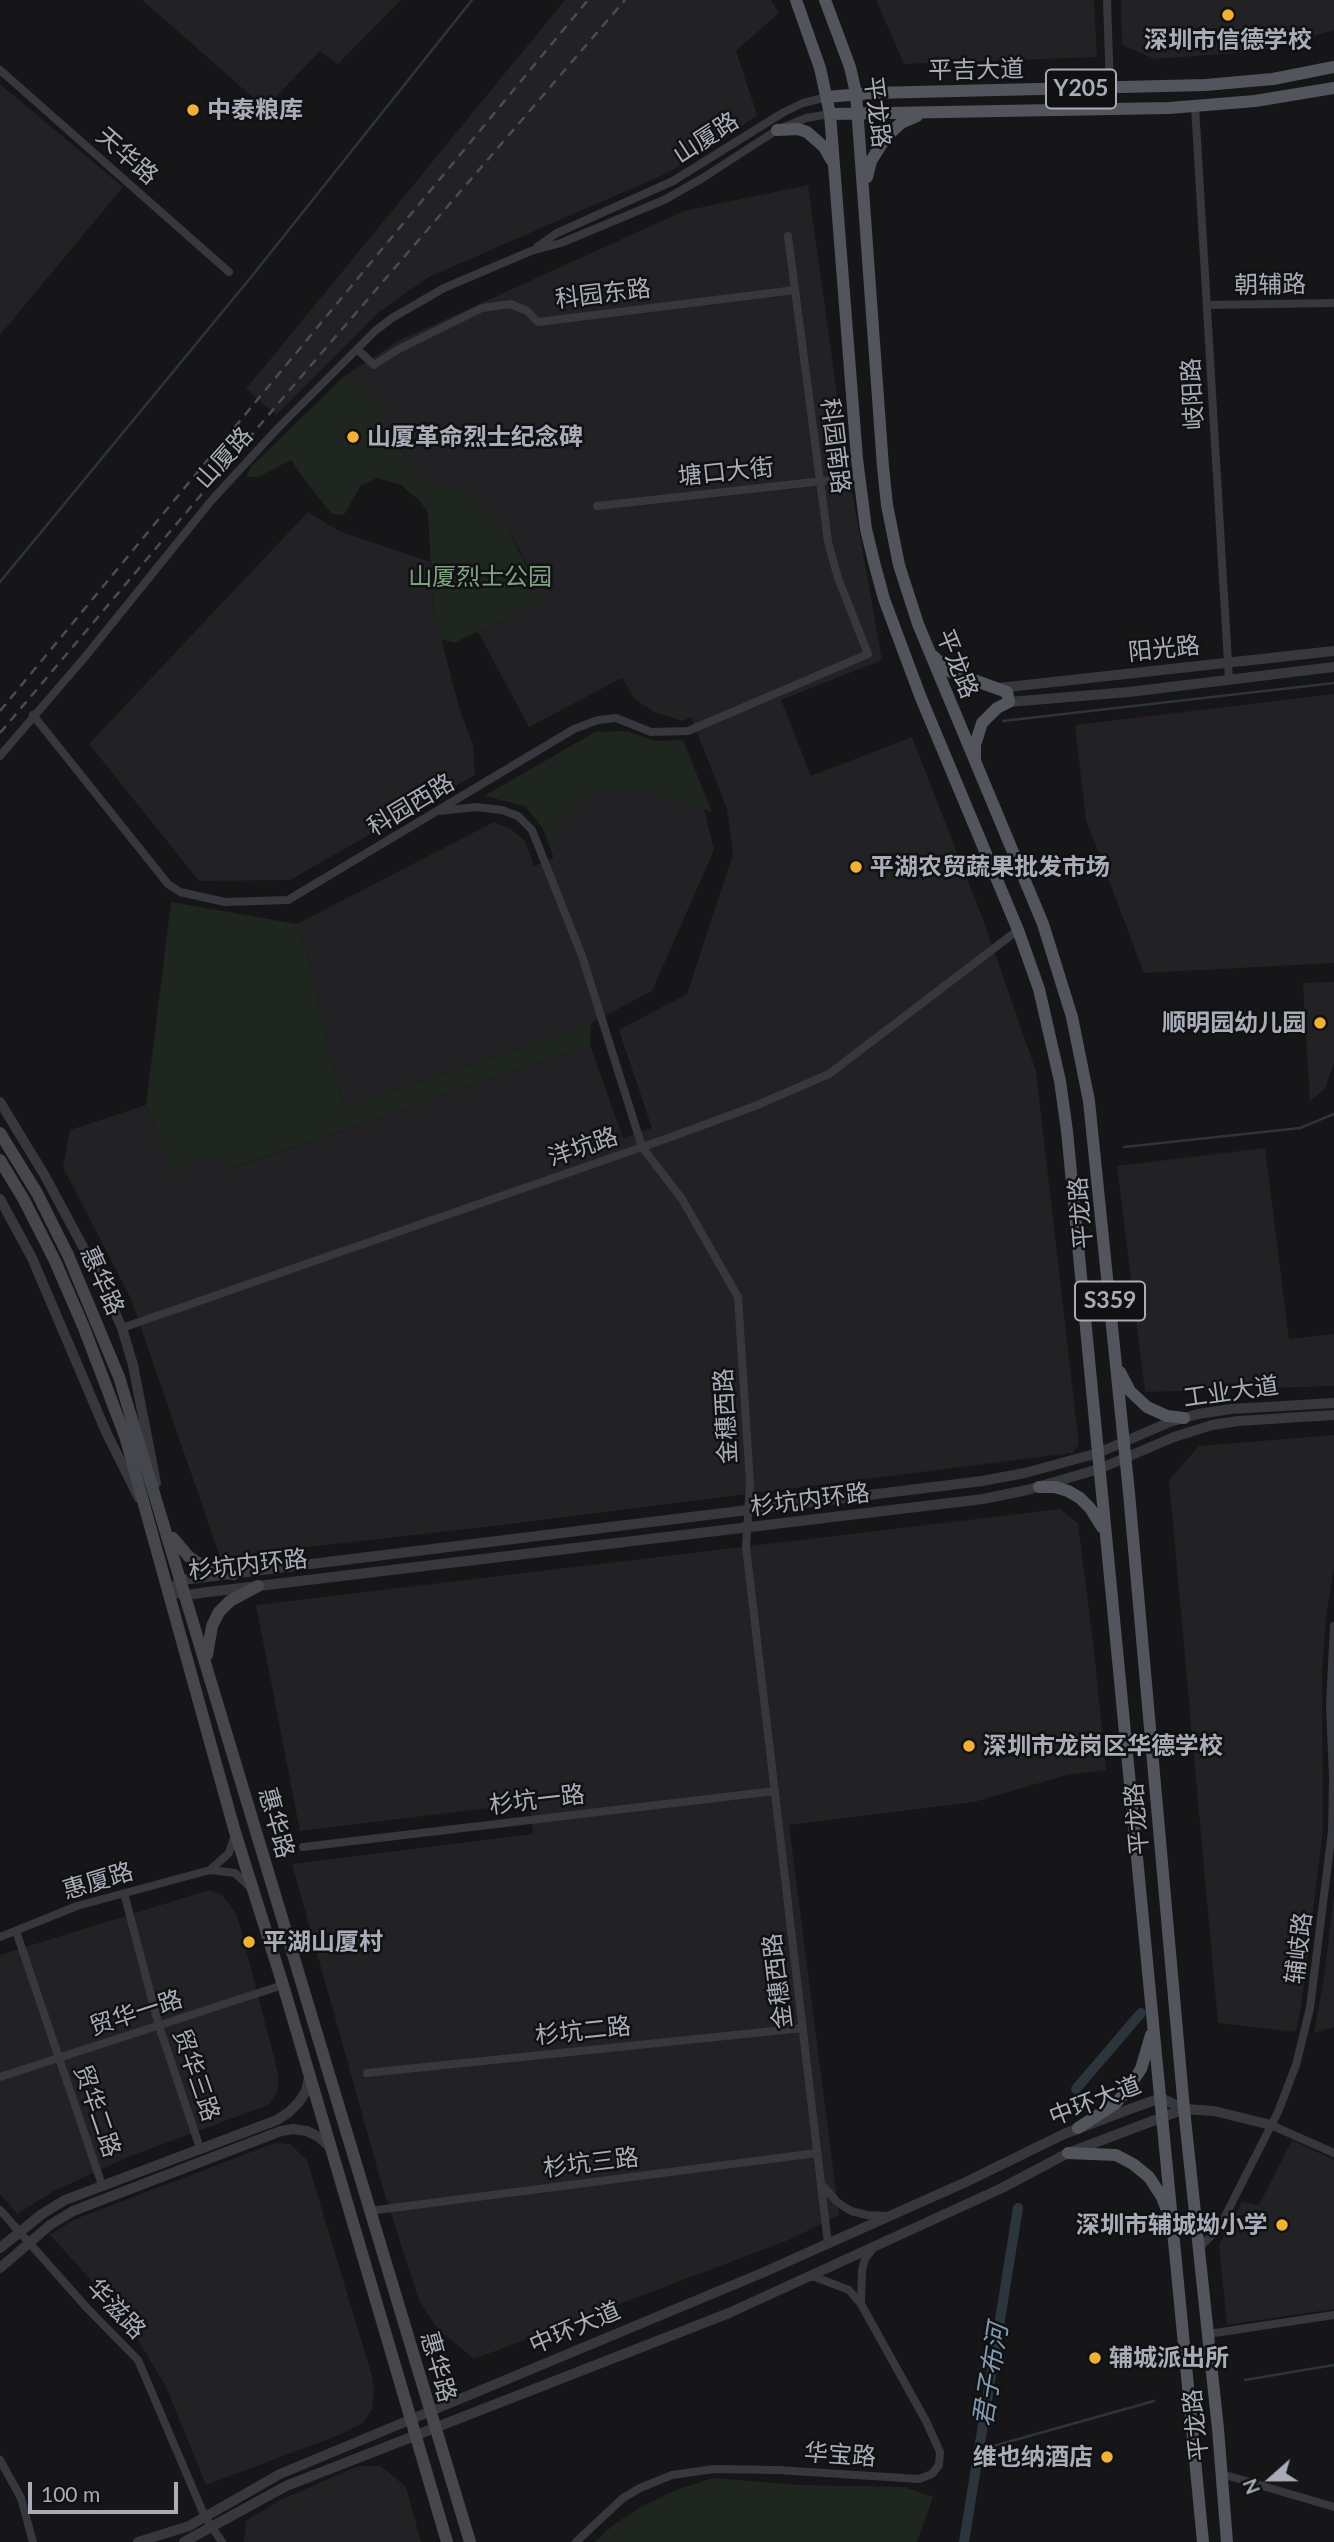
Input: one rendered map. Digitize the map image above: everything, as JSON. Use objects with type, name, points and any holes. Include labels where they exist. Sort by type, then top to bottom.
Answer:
[{"type":"main road","name":"平龙路","points":[[796,0],[812,45],[830,114],[859,477],[871,551],[893,622],[936,736],[1018,930],[1039,989],[1060,1081],[1203,2542]]},
{"type":"main road","name":"平龙路","points":[[825,0],[850,67],[856,93],[887,505],[899,565],[927,647],[1043,924],[1081,1056],[1096,1150],[1184,2109],[1227,2542]]},
{"type":"main road","name":"平吉大道","points":[[827,97],[856,93],[1110,89],[1238,83],[1334,67]]},
{"type":"main road","name":"平吉大道","points":[[830,114],[1195,106],[1334,88]]},
{"type":"main road","points":[[864,192],[871,161],[886,137],[901,123],[930,112]]},
{"type":"main road","points":[[777,130],[798,129],[807,132],[824,147],[835,171]]},
{"type":"main road","points":[[927,647],[942,666],[951,672],[1007,692],[1009,702],[997,708],[982,723],[975,745],[976,769]]},
{"type":"main road","name":"惠华路","points":[[1,1135],[43,1206],[97,1322],[119,1377],[187,1595],[470,2542]]},
{"type":"main road","name":"惠华路","points":[[0,1160],[55,1261],[125,1436],[235,1832],[284,1985],[447,2542]]},
{"type":"main road","points":[[1115,1356],[1124,1380],[1138,1400],[1156,1413],[1184,1418]]},
{"type":"main road","points":[[1039,1487],[1068,1491],[1080,1498],[1100,1522],[1106,1539]]},
{"type":"main road","points":[[167,1529],[189,1557],[217,1571],[233,1574]]},
{"type":"main road","points":[[207,1662],[207,1644],[219,1612],[236,1597],[258,1586]]},
{"type":"main road","points":[[1078,2128],[1115,2104],[1133,2082],[1147,2055],[1153,2014]]},
{"type":"main road","points":[[1068,2153],[1116,2155],[1133,2164],[1149,2177],[1162,2197],[1172,2225]]},
{"type":"street","points":[[1107,0],[1110,89]]},
{"type":"street","name":"天华路","points":[[0,70],[229,272]]},
{"type":"street","name":"山厦路","points":[[531,251],[557,233],[673,181],[784,112],[827,97]]},
{"type":"street","name":"岐阳路","points":[[1195,106],[1229,680]]},
{"type":"street","name":"山厦路","points":[[0,756],[85,657],[211,501],[356,349],[392,318],[426,296],[531,251],[561,243],[663,200],[777,130],[806,118],[830,114]]},
{"type":"street","name":"科园南路","points":[[788,236],[828,542],[838,578],[868,654]]},
{"type":"street","name":"科园东路","points":[[356,349],[374,365],[399,349],[482,308],[511,304],[527,311],[538,322],[795,290]]},
{"type":"street","name":"朝辅路","points":[[1207,305],[1334,303]]},
{"type":"street","name":"塘口大街","points":[[597,506],[859,477]]},
{"type":"street","name":"阳光路","points":[[999,688],[1334,651]]},
{"type":"street","name":"科园西路","points":[[33,715],[168,884],[180,892],[225,902],[288,900],[574,729],[598,720],[616,718],[651,732],[688,731],[868,654]]},
{"type":"street","name":"阳光路","points":[[1009,702],[1129,692],[1334,667]]},
{"type":"street","name":"金穗西路","points":[[440,811],[476,807],[502,810],[518,816],[532,830],[582,956],[642,1147],[682,1199],[738,1297],[750,1483],[746,1547],[828,2244]]},
{"type":"street","name":"洋坑路","points":[[122,1328],[642,1147],[755,1106],[829,1074],[1018,930]]},
{"type":"street","points":[[0,1102],[51,1187],[98,1275],[122,1328],[142,1408],[159,1503]]},
{"type":"street","points":[[0,1199],[32,1258],[107,1434],[144,1507]]},
{"type":"street","name":"工业大道","points":[[1098,1453],[1184,1418],[1231,1409],[1334,1403]]},
{"type":"street","name":"工业大道","points":[[1099,1469],[1181,1434],[1212,1425],[1334,1415]]},
{"type":"street","name":"杉坑内环路","points":[[168,1591],[182,1580],[982,1481],[1025,1473],[1098,1453]]},
{"type":"street","name":"杉坑内环路","points":[[168,1591],[187,1595],[983,1499],[1039,1487],[1099,1469]]},
{"type":"street","name":"辅岐路","points":[[1199,2248],[1219,2228],[1271,2125],[1296,2065],[1315,1977],[1332,1831],[1330,1705],[1334,1626]]},
{"type":"street","name":"杉坑一路","points":[[303,1847],[775,1791]]},
{"type":"street","points":[[210,1870],[229,1853],[235,1832]]},
{"type":"street","points":[[210,1870],[235,1873],[245,1880],[253,1892]]},
{"type":"street","name":"惠厦路","points":[[0,1937],[77,1906],[210,1870]]},
{"type":"street","name":"贸华三路","points":[[124,1893],[159,2026],[200,2148]]},
{"type":"street","name":"贸华二路","points":[[16,1931],[102,2185]]},
{"type":"street","name":"贸华一路","points":[[0,2077],[284,1985]]},
{"type":"street","name":"杉坑二路","points":[[367,2073],[803,2028]]},
{"type":"street","points":[[0,2248],[42,2214],[65,2200],[277,2120],[289,2112],[306,2091],[309,2077]]},
{"type":"street","name":"中环大道","points":[[138,2542],[189,2526],[280,2474],[828,2244],[1078,2128],[1161,2098],[1184,2109]]},
{"type":"street","points":[[1184,2109],[1214,2111],[1271,2125],[1334,2153]]},
{"type":"street","name":"中环大道","points":[[184,2542],[286,2486],[729,2313],[1002,2188],[1068,2153],[1184,2109]]},
{"type":"street","points":[[0,2268],[50,2225],[94,2202],[281,2131],[307,2131],[331,2148]]},
{"type":"street","name":"杉坑三路","points":[[369,2211],[817,2153]]},
{"type":"street","points":[[821,2184],[831,2197],[851,2211],[867,2216],[891,2215]]},
{"type":"street","name":"华滋路","points":[[0,2210],[28,2244],[138,2360],[205,2517],[222,2542]]},
{"type":"street","points":[[861,2304],[862,2270],[865,2259],[875,2246]]},
{"type":"street","points":[[807,2277],[815,2277],[849,2290],[861,2304]]},
{"type":"street","name":"华宝路","points":[[576,2542],[623,2498],[672,2475],[714,2469],[740,2469],[919,2479],[932,2473],[939,2465],[940,2452],[926,2421],[861,2304]]},
{"type":"street","points":[[1208,2334],[1334,2315]]},
{"type":"street","points":[[0,2460],[21,2498],[33,2542]]},
{"type":"street","points":[[1222,2474],[1334,2507]]},
{"type":"shaded area","points":[[142,0],[401,0],[338,64],[320,51],[265,108]]},
{"type":"shaded area","points":[[565,0],[771,0],[779,13],[736,51],[757,115],[709,150],[665,174],[429,277],[379,312],[276,415],[246,389]]},
{"type":"shaded area","points":[[876,0],[1094,0],[1097,57],[904,64]]},
{"type":"shaded area","name":"深圳市信德学校","points":[[1121,0],[1334,0],[1334,30],[1261,51],[1155,59],[1122,45]]},
{"type":"shaded area","points":[[0,84],[123,187],[0,335]]},
{"type":"shaded area","points":[[808,185],[845,452],[882,660],[781,700],[811,776],[912,737],[985,925],[1036,1071],[1079,1445],[1072,1453],[494,1526],[220,1557],[131,1299],[63,1167],[70,1130],[146,1105],[172,1169],[222,1155],[228,1170],[590,1045],[623,1138],[652,1128],[619,1030],[687,994],[733,854],[727,809],[691,717],[682,721],[654,712],[635,699],[622,678],[529,727],[478,632],[543,600],[523,556],[506,526],[458,487],[421,482],[389,429],[383,410],[373,395],[343,377],[400,340],[684,211]]},
{"type":"shaded area","points":[[308,512],[339,531],[430,562],[433,607],[459,707],[473,745],[475,775],[290,880],[199,881],[89,744]]},
{"type":"shaded area","points":[[1334,694],[1334,963],[1144,973],[1086,820],[1075,725]]},
{"type":"shaded area","points":[[635,782],[703,805],[714,850],[652,991],[591,1023],[344,1109],[306,949],[297,924],[494,822],[511,829],[525,841],[534,866],[553,858],[553,827],[566,811],[607,790]]},
{"type":"shaded area","name":"顺明园幼儿园","points":[[1334,982],[1334,1063],[1325,1088],[1310,1102],[1303,983]]},
{"type":"shaded area","points":[[1265,1148],[1289,1339],[1334,1334],[1334,1386],[1145,1392],[1117,1166]]},
{"type":"shaded area","points":[[1334,1435],[1334,1566],[1322,1670],[1323,1830],[1296,2032],[1218,2023],[1169,1480],[1199,1446]]},
{"type":"shaded area","points":[[1060,1509],[1078,1523],[1106,1770],[1067,1775],[974,1802],[789,1825],[839,2215],[791,2239],[474,2359],[438,2329],[419,2301],[382,2185],[292,1864],[533,1834],[530,1803],[300,1831],[256,1605]]},
{"type":"shaded area","points":[[209,1890],[222,1895],[237,1915],[278,2073],[278,2091],[268,2105],[128,2157],[54,2191],[17,2214],[0,2194],[0,1955]]},
{"type":"shaded area","points":[[1334,1894],[1334,2027],[1314,2033],[1324,1978]]},
{"type":"shaded area","name":"深圳市辅城坳小学","points":[[1292,2140],[1334,2160],[1334,2309],[1227,2325],[1219,2245],[1242,2202],[1259,2205]]},
{"type":"shaded area","points":[[275,2143],[290,2144],[307,2160],[372,2376],[372,2409],[363,2423],[339,2435],[206,2485],[166,2387],[123,2315],[50,2235],[73,2220]]},
{"type":"shaded area","points":[[358,2466],[381,2466],[406,2487],[421,2542],[244,2542],[246,2521],[278,2501]]},
{"type":"green space","name":"山厦烈士公园","points":[[343,377],[373,395],[383,410],[389,429],[421,482],[458,487],[506,526],[544,600],[454,643],[441,639],[433,607],[428,513],[420,501],[401,485],[377,478],[361,485],[344,515],[332,514],[291,460],[258,477],[246,477],[251,467]]},
{"type":"green space","points":[[627,731],[654,741],[683,740],[712,812],[649,791],[607,790],[566,811],[553,827],[554,858],[542,827],[525,806],[484,796],[595,732]]},
{"type":"green space","points":[[171,902],[297,924],[306,949],[344,1109],[591,1023],[590,1045],[227,1170],[222,1155],[172,1170],[146,1105]]},
{"type":"green space","points":[[713,2478],[798,2485],[904,2487],[933,2497],[917,2542],[595,2542],[612,2526],[639,2508],[676,2490]]},
{"type":"waterway","points":[[0,582],[252,276],[472,0]]},
{"type":"waterway","points":[[1003,721],[1334,683]]},
{"type":"waterway","points":[[1124,1147],[1300,1128],[1334,1114]]},
{"type":"waterway","name":"君子布河","points":[[1076,2089],[1141,2013]]},
{"type":"waterway","name":"君子布河","points":[[964,2542],[1018,2208]]},
{"type":"waterway","points":[[1245,2380],[1334,2365]]},
{"type":"waterway","points":[[979,2450],[1154,2401]]},
{"type":"railway","points":[[0,711],[588,0]]},
{"type":"railway","points":[[0,733],[282,399],[625,0]]},
{"type":"place","name":"深圳市信德学校","points":[[1228,15]]},
{"type":"place","name":"中泰粮库","points":[[193,110]]},
{"type":"place","name":"山厦革命烈士纪念碑","points":[[353,437]]},
{"type":"place","name":"平湖农贸蔬果批发市场","points":[[856,867]]},
{"type":"place","name":"顺明园幼儿园","points":[[1320,1023]]},
{"type":"place","name":"深圳市龙岗区华德学校","points":[[969,1746]]},
{"type":"place","name":"平湖山厦村","points":[[249,1942]]},
{"type":"place","name":"深圳市辅城坳小学","points":[[1282,2225]]},
{"type":"place","name":"辅城派出所","points":[[1095,2358]]},
{"type":"place","name":"维也纳酒店","points":[[1107,2457]]}]
